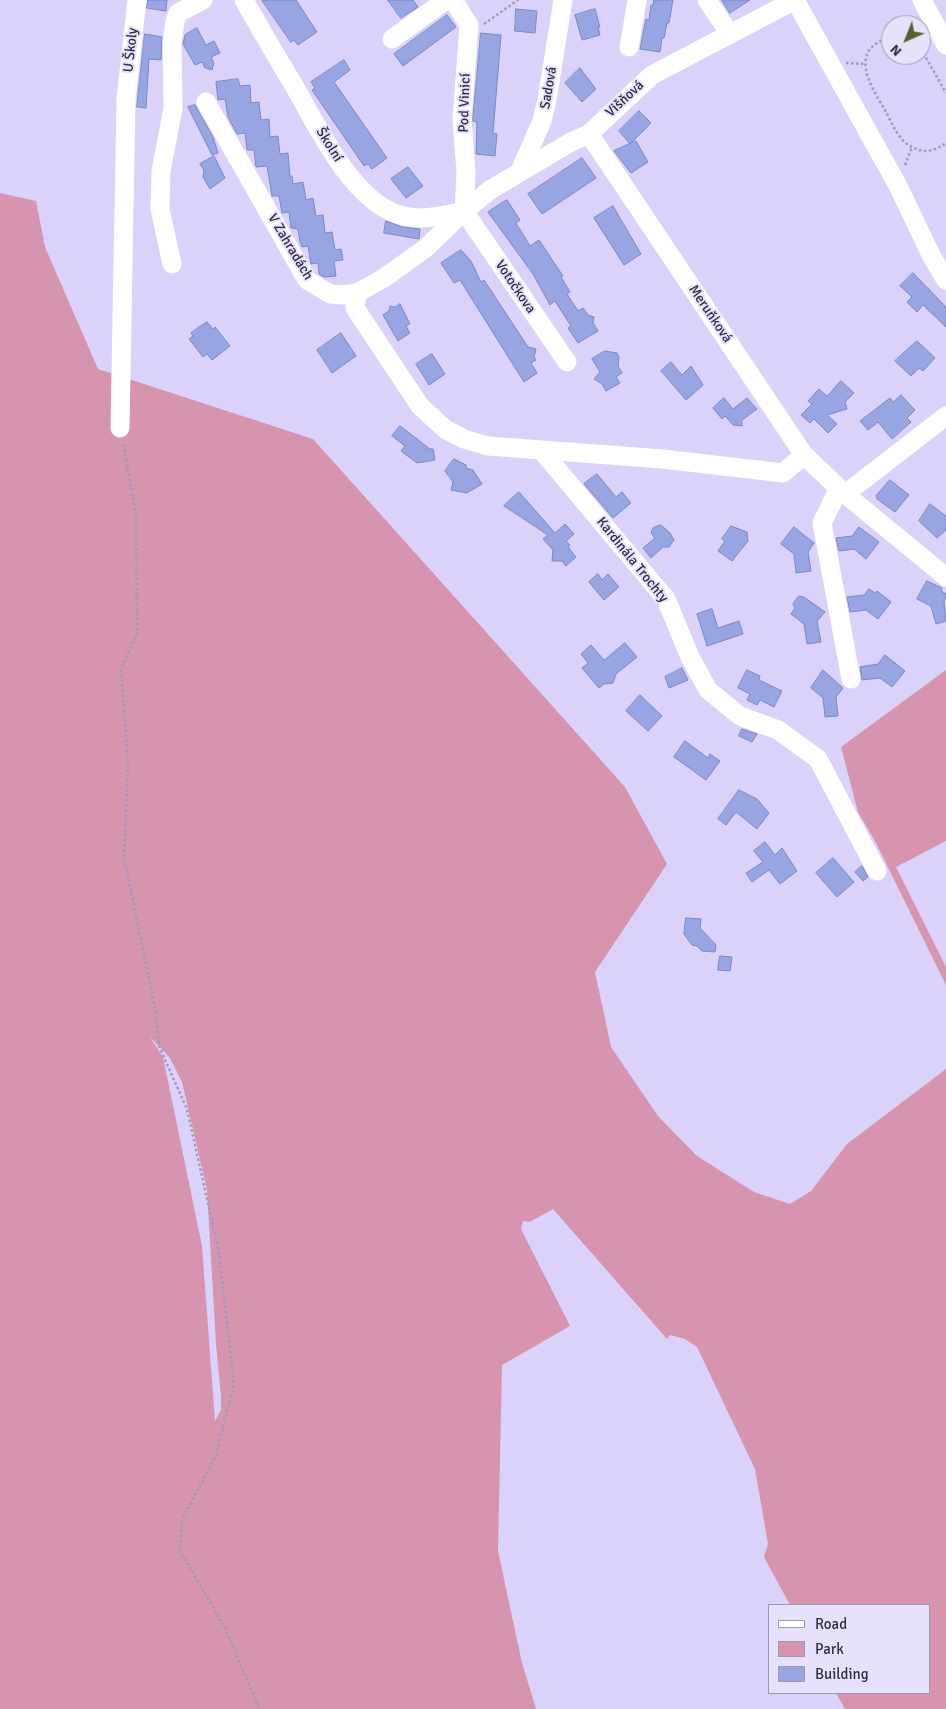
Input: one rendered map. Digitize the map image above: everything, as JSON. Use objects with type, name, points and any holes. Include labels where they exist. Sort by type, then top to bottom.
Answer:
[{"type":"street","name":"U Školy","points":[[120,428],[126,99],[137,0]]},
{"type":"street","points":[[172,264],[160,209],[161,171],[173,108],[173,32],[178,13],[203,0]]},
{"type":"street","name":"Školní","points":[[244,0],[336,159],[372,199],[385,209],[412,218],[431,218],[464,211]]},
{"type":"street","points":[[392,39],[446,0]]},
{"type":"street","name":"Pod Vinicí","points":[[453,0],[469,24],[462,119],[466,172],[464,211]]},
{"type":"street","name":"Sadová","points":[[520,172],[542,121],[548,100],[563,0]]},
{"type":"street","points":[[629,47],[637,0]]},
{"type":"street","points":[[707,0],[730,34]]},
{"type":"street","points":[[795,0],[898,186],[932,257],[946,280]]},
{"type":"street","name":"Višňová","points":[[464,211],[490,190],[589,134],[652,75],[795,0]]},
{"type":"street","points":[[922,0],[946,45]]},
{"type":"street","name":"V Zahradách","points":[[206,102],[307,280],[330,294],[357,293],[384,278],[426,248],[464,211]]},
{"type":"street","name":"Meruňková","points":[[589,134],[804,455],[842,491],[946,577]]},
{"type":"street","name":"Votočkova","points":[[464,211],[567,362]]},
{"type":"street","points":[[357,293],[354,308],[420,406],[432,420],[464,439],[480,444],[664,459],[783,473],[804,455]]},
{"type":"street","points":[[851,679],[822,523],[842,491],[946,416]]},
{"type":"street","name":"Kardinála Trochty","points":[[541,450],[666,599],[690,657],[708,690],[740,716],[778,730],[818,759],[877,871]]},
{"type":"path","points":[[469,35],[518,0]]},
{"type":"path","points":[[881,42],[875,45],[867,55],[865,63],[867,78],[907,144],[925,152],[946,143]]},
{"type":"path","points":[[930,65],[946,93]]},
{"type":"path","points":[[120,428],[136,516],[136,633],[121,669],[128,764],[124,857],[155,1008],[159,1046],[187,1109],[220,1253],[234,1384],[216,1455],[182,1520],[180,1551],[225,1627],[259,1709]]},
{"type":"green space","points":[[0,193],[36,201],[45,247],[98,369],[313,439],[625,787],[667,864],[595,972],[611,1047],[658,1116],[697,1156],[754,1192],[790,1204],[811,1191],[847,1144],[946,1069],[946,1709],[845,1709],[837,1694],[931,1694],[931,1604],[789,1604],[764,1557],[768,1544],[755,1469],[697,1347],[685,1339],[670,1335],[667,1339],[553,1209],[530,1222],[523,1221],[521,1229],[570,1326],[502,1365],[498,1551],[522,1663],[536,1709],[0,1709]],"holes":[[[150,1037],[170,1058],[182,1082],[207,1190],[221,1396],[221,1410],[215,1421],[202,1246],[163,1057]]]},
{"type":"green space","points":[[946,670],[946,841],[896,867],[946,967],[946,985],[876,843],[858,812],[841,747]]},
{"type":"building","points":[[148,0],[167,0],[166,11],[147,8]]},
{"type":"building","points":[[262,0],[296,0],[317,32],[298,45],[294,40],[291,42]]},
{"type":"building","points":[[388,0],[413,0],[418,7],[401,18]]},
{"type":"building","points":[[654,0],[673,0],[669,23],[667,23],[664,38],[662,38],[660,52],[640,49],[646,19],[649,20],[651,5],[653,5]]},
{"type":"building","points":[[722,0],[750,0],[730,13]]},
{"type":"building","points":[[516,9],[537,11],[535,33],[515,31]]},
{"type":"building","points":[[595,9],[600,27],[598,27],[600,35],[582,40],[575,15]]},
{"type":"building","points":[[447,15],[456,27],[403,66],[394,54]]},
{"type":"building","points":[[197,28],[206,45],[214,41],[220,53],[211,57],[214,63],[212,70],[205,68],[202,62],[195,65],[183,44],[185,35]]},
{"type":"building","points":[[481,33],[501,35],[493,133],[497,134],[495,156],[476,154],[477,122],[473,121]]},
{"type":"building","points":[[145,34],[162,37],[161,60],[149,59],[146,108],[137,107]]},
{"type":"building","points":[[344,60],[350,70],[334,82],[387,158],[372,169],[368,164],[364,166],[312,90],[315,88],[311,82]]},
{"type":"building","points":[[580,68],[596,89],[582,102],[565,83]]},
{"type":"building","points":[[238,79],[240,86],[250,85],[251,103],[259,102],[261,120],[269,119],[270,137],[278,136],[280,154],[288,153],[290,176],[292,176],[293,184],[303,182],[306,200],[313,198],[316,216],[323,215],[325,233],[332,232],[335,250],[341,249],[343,260],[334,261],[336,276],[324,277],[319,274],[318,263],[311,264],[308,246],[302,247],[298,229],[291,228],[289,212],[282,213],[279,196],[272,196],[267,166],[256,167],[254,150],[247,150],[245,133],[237,134],[228,117],[225,99],[218,100],[216,82]]},
{"type":"building","points":[[195,105],[213,137],[218,153],[212,155],[188,107]]},
{"type":"building","points":[[639,111],[651,123],[630,144],[619,131]]},
{"type":"building","points":[[636,141],[648,162],[631,173],[614,151]]},
{"type":"building","points":[[214,156],[225,178],[210,189],[203,177],[204,170],[200,164]]},
{"type":"building","points":[[582,158],[596,178],[542,214],[528,194]]},
{"type":"building","points":[[408,167],[423,186],[406,198],[391,179]]},
{"type":"building","points":[[507,200],[520,220],[516,223],[530,246],[539,240],[563,276],[561,277],[570,292],[567,294],[578,311],[583,308],[588,315],[594,317],[593,323],[598,331],[578,343],[568,328],[571,326],[555,301],[550,305],[533,274],[488,212]]},
{"type":"building","points":[[613,206],[641,254],[624,265],[594,218]]},
{"type":"building","points":[[386,221],[402,227],[420,229],[419,239],[384,233]]},
{"type":"building","points":[[461,250],[471,261],[481,282],[484,280],[528,347],[536,349],[534,357],[536,360],[531,363],[537,373],[524,382],[460,280],[454,283],[441,263]]},
{"type":"building","points":[[913,273],[946,307],[946,327],[923,305],[917,312],[907,302],[912,297],[900,286]]},
{"type":"building","points":[[400,304],[410,324],[406,326],[410,333],[398,341],[383,315],[389,311],[390,306],[395,307]]},
{"type":"building","points":[[207,322],[213,329],[215,327],[230,346],[212,360],[207,354],[203,357],[189,339],[193,336],[191,333]]},
{"type":"building","points":[[341,333],[356,356],[332,373],[317,350]]},
{"type":"building","points":[[917,341],[935,358],[923,371],[919,368],[911,376],[895,361]]},
{"type":"building","points":[[605,351],[617,353],[619,357],[618,366],[622,373],[616,377],[620,383],[606,391],[602,384],[594,379],[600,372],[592,359]]},
{"type":"building","points":[[432,354],[445,374],[429,385],[416,364]]},
{"type":"building","points":[[671,362],[682,375],[691,366],[703,385],[686,400],[661,371]]},
{"type":"building","points":[[841,381],[854,393],[845,402],[847,409],[827,415],[837,424],[828,433],[814,419],[810,423],[801,415],[812,404],[808,401],[819,389],[827,396]]},
{"type":"building","points":[[901,395],[915,410],[907,418],[911,422],[892,439],[878,422],[868,430],[860,421],[890,398],[893,402]]},
{"type":"building","points":[[724,398],[733,409],[747,398],[757,409],[742,420],[742,426],[733,425],[725,416],[722,419],[713,408]]},
{"type":"building","points":[[400,426],[430,449],[433,449],[435,460],[417,463],[401,451],[405,446],[392,436]]},
{"type":"building","points":[[454,459],[466,465],[466,468],[473,470],[482,484],[467,493],[451,490],[453,482],[445,471]]},
{"type":"building","points":[[597,474],[616,497],[622,492],[631,503],[613,518],[584,484]]},
{"type":"building","points":[[890,480],[909,495],[895,512],[877,499],[876,496]]},
{"type":"building","points":[[519,492],[555,533],[565,524],[574,534],[566,541],[576,557],[566,566],[562,561],[552,561],[553,550],[543,539],[548,535],[504,506]]},
{"type":"building","points":[[930,504],[946,516],[946,530],[937,538],[919,521]]},
{"type":"building","points":[[661,525],[670,533],[674,540],[669,547],[663,547],[651,558],[643,548],[655,538],[651,533],[653,528]]},
{"type":"building","points":[[731,526],[747,532],[748,541],[732,561],[718,551],[725,541],[722,539]]},
{"type":"building","points":[[794,527],[814,543],[808,552],[811,571],[796,573],[794,554],[781,544]]},
{"type":"building","points":[[859,527],[879,542],[866,559],[854,549],[839,551],[836,538],[852,536]]},
{"type":"building","points":[[598,574],[602,580],[608,574],[619,587],[604,600],[589,582]]},
{"type":"building","points":[[927,581],[942,588],[941,591],[946,594],[944,602],[946,621],[936,624],[931,606],[917,599]]},
{"type":"building","points":[[869,589],[875,593],[877,591],[891,602],[878,619],[866,610],[850,612],[847,597],[864,595]]},
{"type":"building","points":[[799,596],[804,597],[825,612],[817,621],[821,642],[807,644],[804,624],[791,614],[795,608],[793,604]]},
{"type":"building","points":[[712,609],[718,628],[739,621],[743,634],[707,646],[697,614]]},
{"type":"building","points":[[625,643],[637,657],[616,674],[613,683],[604,684],[599,688],[582,668],[588,663],[581,654],[591,645],[604,660]]},
{"type":"building","points":[[885,655],[905,671],[892,687],[880,678],[862,680],[860,667],[878,664]]},
{"type":"building","points":[[682,668],[688,680],[669,688],[665,677]]},
{"type":"building","points":[[747,670],[760,676],[759,680],[782,691],[774,707],[760,700],[757,705],[747,700],[750,694],[738,688]]},
{"type":"building","points":[[823,670],[843,688],[836,697],[838,716],[825,717],[823,698],[811,688]]},
{"type":"building","points":[[640,695],[662,716],[648,731],[626,711]]},
{"type":"building","points":[[742,729],[757,734],[752,742],[739,736]]},
{"type":"building","points":[[685,741],[708,758],[710,754],[720,761],[706,780],[674,757]]},
{"type":"building","points":[[739,790],[757,799],[769,813],[757,829],[736,812],[726,825],[718,819]]},
{"type":"building","points":[[765,842],[775,855],[782,848],[797,871],[780,884],[769,870],[752,882],[746,873],[763,862],[754,851]]},
{"type":"building","points":[[833,858],[854,882],[837,897],[816,873]]},
{"type":"building","points":[[862,866],[868,877],[863,881],[855,872]]},
{"type":"building","points":[[686,918],[701,919],[700,928],[716,945],[715,952],[702,951],[697,946],[692,945],[684,934]]},
{"type":"building","points":[[720,956],[732,957],[730,971],[718,970]]}]
